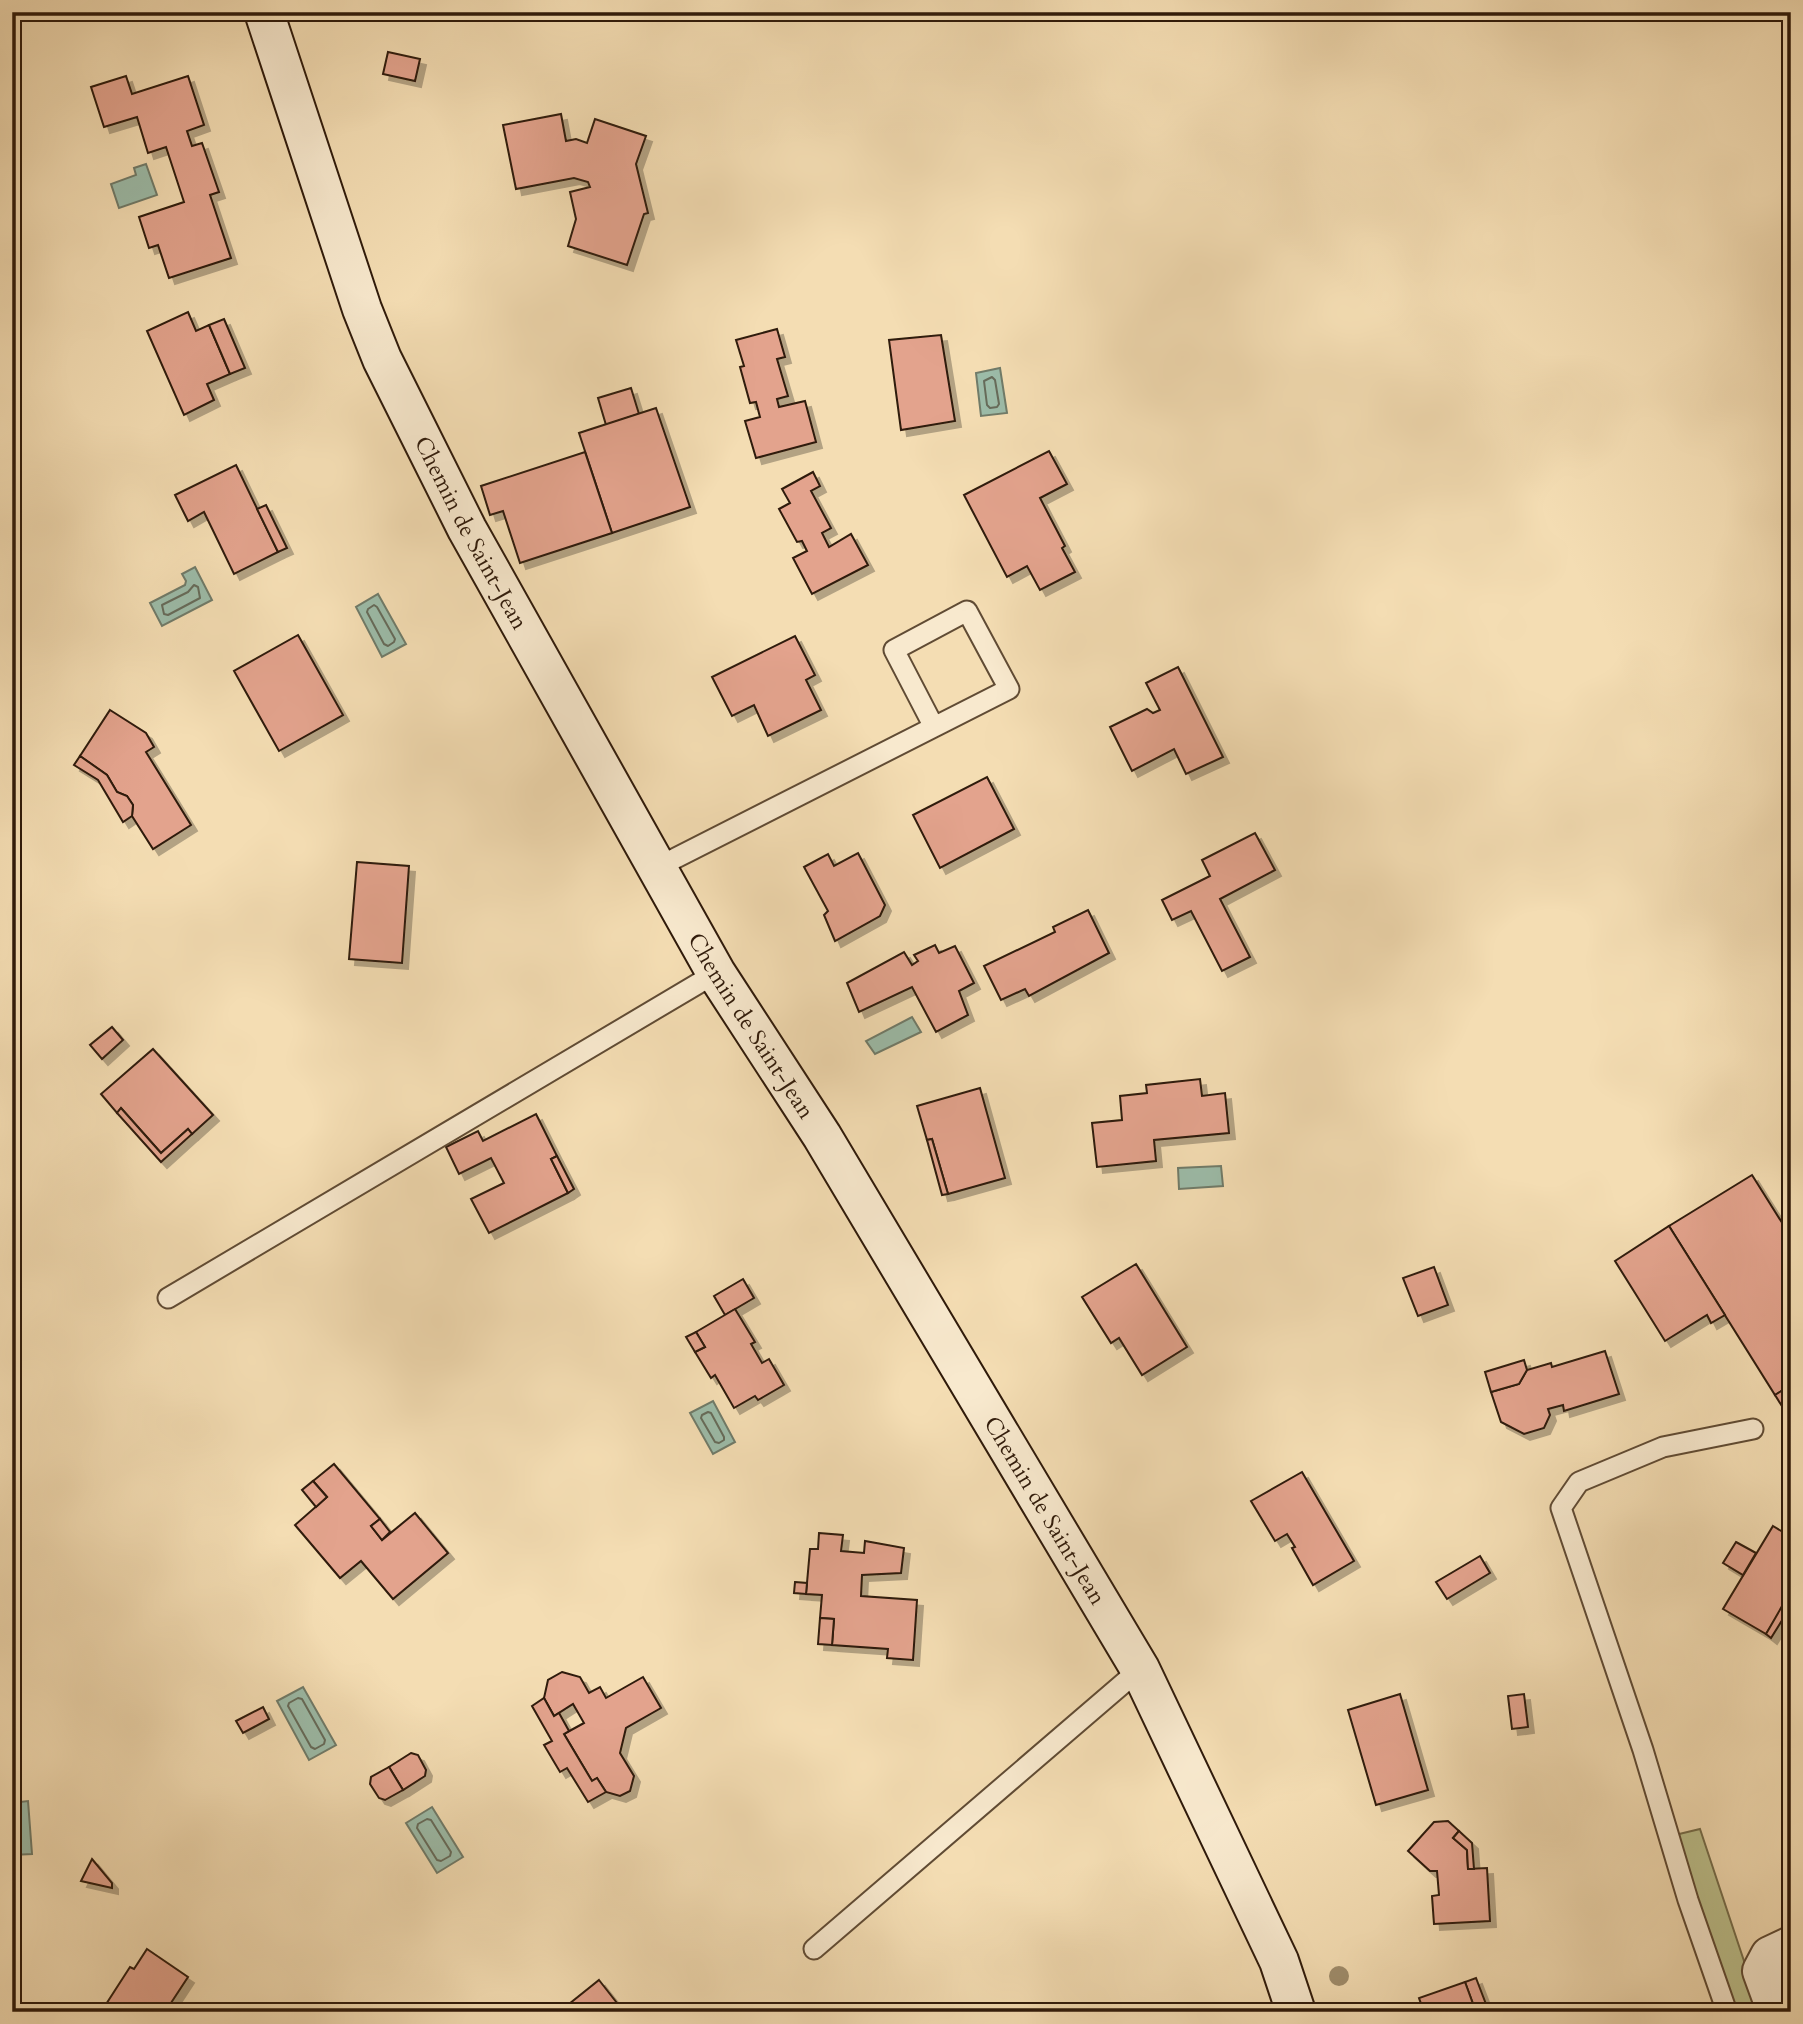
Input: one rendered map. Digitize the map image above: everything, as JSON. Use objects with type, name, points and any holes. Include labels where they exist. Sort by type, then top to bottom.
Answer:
[{"type":"street","name":"Chemin de Saint-Jean","points":[[264,12],[362,309],[382,359],[467,529],[659,867],[716,973],[822,1136],[1140,1669],[1279,1961],[1296,2012]]},
{"type":"street","points":[[1777,2012],[1762,1971],[1770,1956],[1791,1946]]},
{"type":"lane","points":[[659,867],[1009,689],[967,611],[894,650],[934,727]]},
{"type":"lane","points":[[169,1298],[716,973]]},
{"type":"lane","points":[[1727,2012],[1688,1900],[1643,1750],[1562,1508],[1578,1482],[1662,1447],[1753,1429]]},
{"type":"lane","points":[[814,1949],[1140,1669]]},
{"type":"green space","points":[[1700,1829],[1761,2012],[1737,2012],[1675,1835]]},
{"type":"water","points":[[146,164],[157,195],[119,208],[111,184],[136,175],[134,168]]},
{"type":"water","points":[[1000,368],[1007,413],[981,416],[976,373]]},
{"type":"water","points":[[195,567],[212,600],[162,626],[150,603],[185,585],[182,574]]},
{"type":"water","points":[[378,594],[406,644],[382,657],[356,607]]},
{"type":"water","points":[[912,1017],[921,1032],[875,1054],[866,1041]]},
{"type":"water","points":[[1221,1166],[1223,1186],[1179,1189],[1178,1168]]},
{"type":"water","points":[[713,1401],[735,1442],[713,1454],[690,1413]]},
{"type":"water","points":[[303,1687],[336,1745],[309,1760],[277,1701]]},
{"type":"water","points":[[28,1801],[32,1854],[12,1855],[12,1803]]},
{"type":"water","points":[[432,1807],[463,1857],[437,1873],[406,1823]]},
{"type":"building","points":[[388,52],[420,59],[415,81],[383,74]]},
{"type":"building","points":[[126,76],[132,94],[188,76],[204,125],[187,131],[192,146],[202,143],[219,192],[210,195],[231,258],[169,278],[158,245],[149,248],[139,217],[184,202],[166,147],[148,153],[137,117],[104,127],[91,87]]},
{"type":"building","points":[[561,114],[566,141],[576,139],[587,143],[595,119],[646,136],[636,164],[648,213],[644,214],[627,265],[568,246],[576,219],[570,192],[590,187],[588,182],[574,178],[516,189],[503,125]]},
{"type":"building","points":[[188,312],[196,331],[209,325],[230,374],[207,384],[214,400],[184,415],[147,331]]},
{"type":"building","points":[[224,319],[245,368],[230,374],[209,325]]},
{"type":"building","points":[[777,329],[785,357],[777,359],[788,396],[777,399],[779,407],[805,401],[816,442],[756,458],[745,421],[760,417],[756,402],[750,403],[740,367],[744,366],[736,340]]},
{"type":"building","points":[[941,335],[955,421],[901,430],[889,340]]},
{"type":"building","points":[[631,388],[639,414],[606,425],[598,398]]},
{"type":"building","points":[[656,408],[690,507],[612,533],[579,433]]},
{"type":"building","points":[[1049,451],[1067,484],[1040,498],[1075,572],[1040,590],[1027,566],[1007,577],[964,495]]},
{"type":"building","points":[[585,452],[612,533],[520,563],[503,511],[490,515],[481,486]]},
{"type":"building","points":[[236,465],[278,552],[234,574],[204,512],[188,521],[175,495]]},
{"type":"building","points":[[813,472],[820,486],[811,491],[831,528],[822,533],[829,547],[851,534],[868,565],[812,594],[793,558],[807,551],[802,541],[797,542],[779,509],[790,503],[782,489]]},
{"type":"building","points":[[266,505],[287,548],[278,552],[257,509]]},
{"type":"building","points":[[298,635],[343,715],[279,751],[234,671]]},
{"type":"building","points":[[795,636],[815,675],[806,680],[821,710],[768,736],[754,705],[732,716],[712,677]]},
{"type":"building","points":[[1178,667],[1223,757],[1186,774],[1174,749],[1132,771],[1110,727],[1147,709],[1153,713],[1160,710],[1146,683]]},
{"type":"building","points":[[110,710],[146,733],[154,747],[146,752],[191,825],[153,849],[132,816],[133,805],[127,796],[117,792],[107,775],[80,756]]},
{"type":"building","points":[[80,756],[107,775],[117,792],[127,796],[133,805],[132,816],[123,822],[98,780],[74,765]]},
{"type":"building","points":[[987,777],[1014,829],[940,868],[913,815]]},
{"type":"building","points":[[1255,833],[1275,870],[1220,899],[1250,957],[1222,971],[1191,911],[1172,920],[1162,900],[1210,876],[1202,860]]},
{"type":"building","points":[[858,853],[885,905],[880,916],[835,941],[824,915],[828,911],[804,867],[828,854],[834,866]]},
{"type":"building","points":[[357,862],[409,866],[402,963],[349,959]]},
{"type":"building","points":[[1088,910],[1109,953],[1029,996],[1025,989],[1001,1000],[984,966],[1055,932],[1053,927]]},
{"type":"building","points":[[935,945],[939,953],[955,946],[974,983],[959,991],[968,1015],[936,1032],[912,987],[859,1012],[847,983],[904,952],[912,965],[918,961],[914,955]]},
{"type":"building","points":[[112,1027],[123,1040],[102,1059],[90,1045]]},
{"type":"building","points":[[153,1049],[213,1115],[192,1134],[188,1129],[161,1153],[121,1108],[117,1113],[101,1094]]},
{"type":"building","points":[[1200,1079],[1202,1096],[1225,1093],[1229,1133],[1154,1140],[1156,1161],[1097,1167],[1092,1123],[1122,1120],[1120,1096],[1147,1093],[1146,1085]]},
{"type":"building","points":[[980,1088],[1005,1178],[948,1194],[932,1139],[927,1140],[917,1106]]},
{"type":"building","points":[[121,1108],[161,1153],[188,1129],[192,1134],[161,1162],[117,1113]]},
{"type":"building","points":[[536,1114],[557,1156],[551,1159],[568,1193],[489,1233],[471,1199],[504,1183],[491,1158],[459,1174],[446,1147],[478,1131],[483,1141]]},
{"type":"building","points":[[932,1139],[948,1194],[942,1195],[927,1140]]},
{"type":"building","points":[[557,1156],[574,1189],[568,1193],[551,1159]]},
{"type":"building","points":[[1752,1175],[1791,1237],[1791,1385],[1775,1395],[1669,1226]]},
{"type":"building","points":[[1669,1226],[1725,1315],[1711,1323],[1707,1315],[1665,1341],[1615,1261]]},
{"type":"building","points":[[1136,1264],[1187,1347],[1142,1375],[1119,1338],[1111,1343],[1082,1297]]},
{"type":"building","points":[[1434,1267],[1448,1305],[1418,1316],[1403,1278]]},
{"type":"building","points":[[743,1279],[754,1298],[725,1315],[714,1296]]},
{"type":"building","points":[[735,1309],[755,1342],[751,1344],[762,1363],[769,1359],[784,1385],[758,1400],[755,1396],[734,1408],[715,1375],[711,1378],[695,1352],[705,1347],[696,1332]]},
{"type":"building","points":[[696,1332],[705,1347],[695,1352],[686,1337]]},
{"type":"building","points":[[1605,1351],[1619,1394],[1564,1411],[1563,1405],[1548,1409],[1550,1415],[1544,1428],[1524,1434],[1501,1422],[1491,1392],[1519,1384],[1527,1370],[1551,1363],[1552,1367]]},
{"type":"building","points":[[1524,1360],[1527,1370],[1519,1384],[1491,1392],[1485,1372]]},
{"type":"building","points":[[1791,1385],[1791,1418],[1790,1419],[1775,1395]]},
{"type":"building","points":[[334,1464],[380,1519],[371,1526],[382,1540],[415,1513],[448,1553],[393,1599],[361,1561],[340,1578],[295,1525],[327,1497],[313,1481]]},
{"type":"building","points":[[1302,1472],[1354,1561],[1313,1585],[1287,1534],[1275,1541],[1251,1501]]},
{"type":"building","points":[[313,1481],[327,1497],[316,1507],[302,1490]]},
{"type":"building","points":[[380,1519],[390,1532],[382,1540],[371,1526]]},
{"type":"building","points":[[1773,1526],[1791,1537],[1791,1595],[1766,1634],[1723,1609]]},
{"type":"building","points":[[819,1533],[843,1535],[841,1551],[864,1553],[865,1541],[904,1548],[901,1573],[862,1575],[861,1596],[917,1600],[913,1660],[887,1658],[888,1649],[832,1645],[834,1619],[820,1618],[822,1595],[806,1594],[810,1549],[818,1549]]},
{"type":"building","points":[[1736,1542],[1756,1553],[1743,1575],[1723,1563]]},
{"type":"building","points":[[1480,1556],[1490,1573],[1447,1599],[1436,1582]]},
{"type":"building","points":[[795,1582],[807,1583],[806,1594],[794,1593]]},
{"type":"building","points":[[1789,1594],[1791,1606],[1771,1638],[1766,1634]]},
{"type":"building","points":[[820,1618],[834,1619],[832,1645],[818,1644]]},
{"type":"building","points":[[562,1672],[580,1677],[589,1693],[600,1687],[606,1698],[643,1677],[661,1708],[626,1728],[620,1753],[634,1776],[630,1791],[620,1796],[606,1792],[597,1778],[592,1781],[564,1734],[584,1723],[573,1704],[554,1716],[544,1698],[548,1680]]},
{"type":"building","points":[[1400,1694],[1428,1790],[1376,1805],[1348,1710]]},
{"type":"building","points":[[1524,1694],[1528,1727],[1512,1729],[1508,1696]]},
{"type":"building","points":[[544,1698],[554,1716],[559,1713],[569,1731],[564,1734],[592,1781],[597,1778],[606,1792],[588,1802],[567,1768],[560,1772],[544,1745],[552,1741],[532,1706]]},
{"type":"building","points":[[263,1707],[269,1719],[243,1733],[236,1721]]},
{"type":"building","points":[[411,1753],[418,1755],[426,1770],[425,1776],[403,1790],[389,1767]]},
{"type":"building","points":[[389,1767],[403,1790],[385,1800],[379,1798],[370,1784],[371,1777]]},
{"type":"building","points":[[1791,1809],[1791,1857],[1786,1857],[1783,1810]]},
{"type":"building","points":[[1448,1821],[1459,1831],[1453,1838],[1467,1850],[1468,1869],[1487,1868],[1490,1921],[1434,1924],[1432,1896],[1439,1895],[1437,1871],[1430,1871],[1408,1851],[1434,1822]]},
{"type":"building","points":[[1459,1831],[1472,1843],[1474,1869],[1468,1869],[1467,1850],[1453,1838]]},
{"type":"building","points":[[92,1859],[112,1883],[112,1888],[81,1881]]},
{"type":"building","points":[[147,1949],[188,1977],[165,2012],[101,2012],[130,1967],[134,1969]]},
{"type":"building","points":[[1476,1978],[1489,2012],[1476,2012],[1465,1982]]},
{"type":"building","points":[[599,1980],[624,2012],[559,2012]]},
{"type":"building","points":[[1465,1982],[1476,2012],[1424,2012],[1419,1998]]}]
